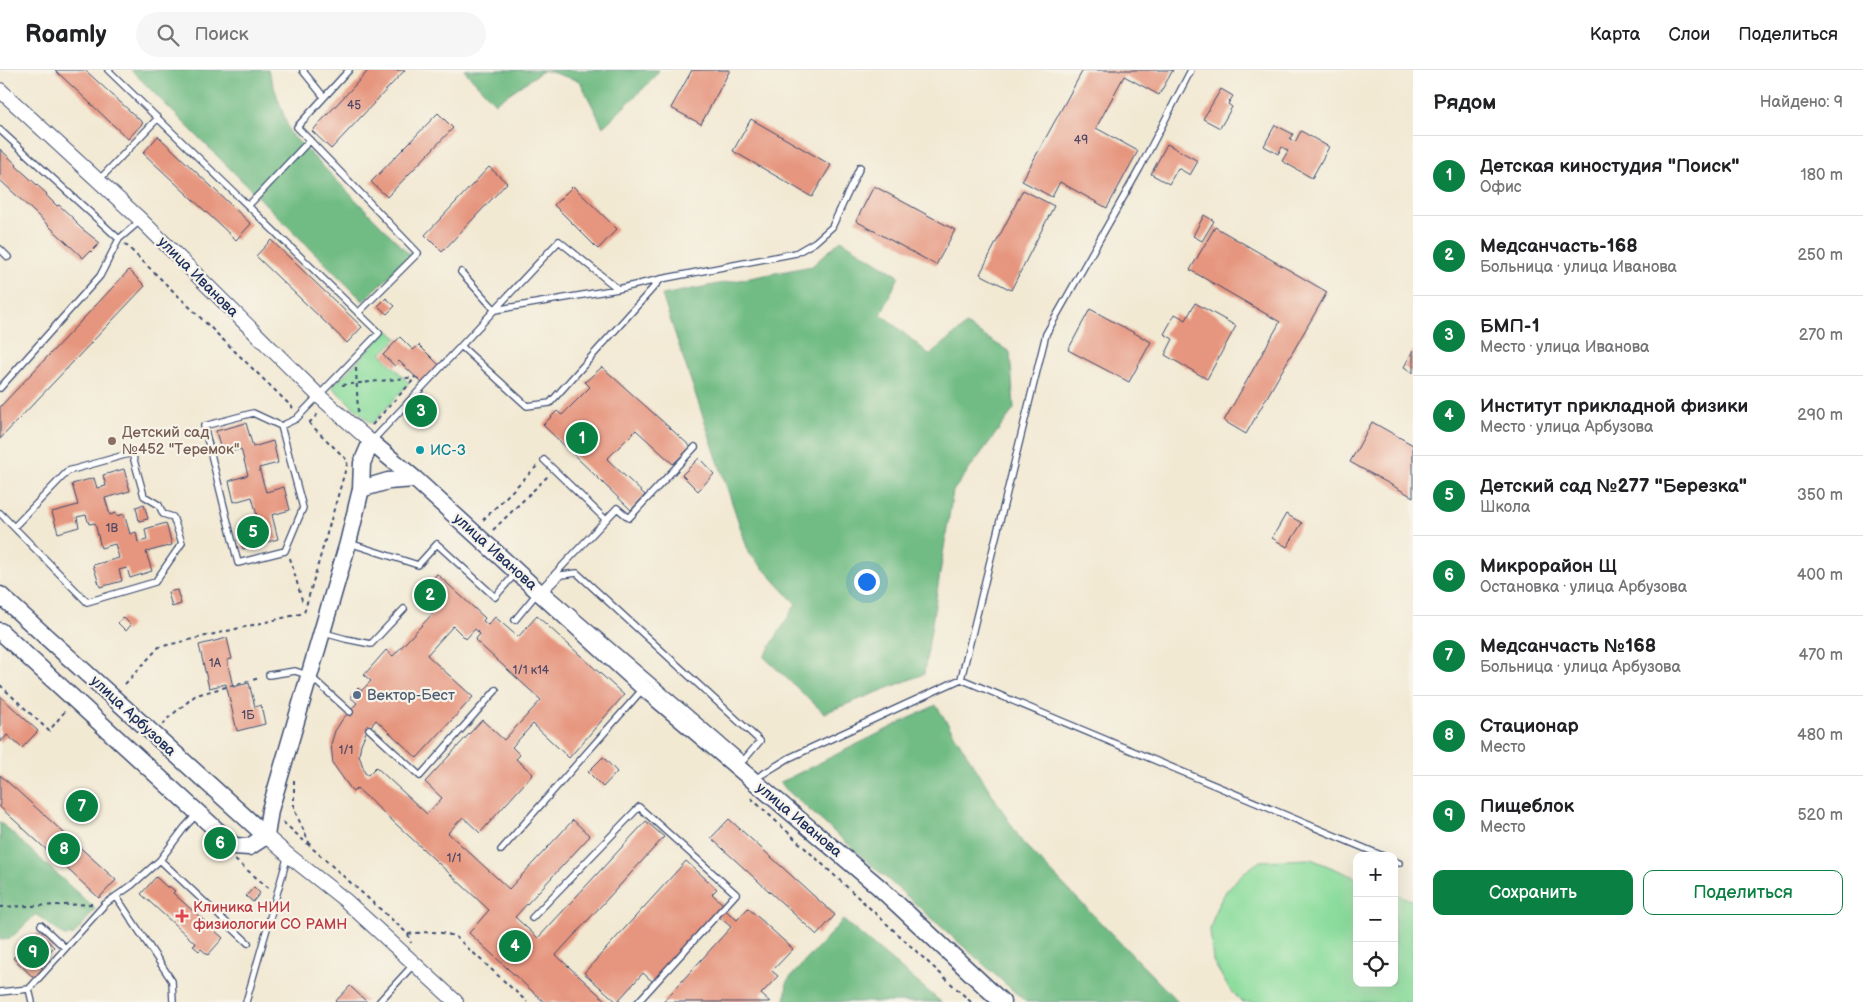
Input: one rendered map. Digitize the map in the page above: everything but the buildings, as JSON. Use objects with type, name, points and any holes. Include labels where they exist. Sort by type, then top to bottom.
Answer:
[{"type":"main road","name":"улица Иванова","points":[[370,435],[415,479],[644,688],[748,787],[879,887],[1002,1002]]},
{"type":"main road","points":[[266,836],[270,810],[348,543],[361,489],[362,463],[370,435]]},
{"type":"main road","points":[[361,489],[388,481],[415,479]]},
{"type":"main road","name":"улица Арбузова","points":[[0,595],[266,836],[249,847],[234,846],[0,631]]},
{"type":"street","name":"улица Иванова","points":[[0,90],[99,180],[370,435]]},
{"type":"street","name":"улица Арбузова","points":[[266,836],[345,900],[456,1002]]},
{"type":"lane","points":[[108,70],[379,333],[296,419],[281,426],[253,413],[204,426],[238,563],[285,551],[303,508],[281,426]]},
{"type":"lane","points":[[304,70],[324,97]]},
{"type":"lane","points":[[349,70],[297,126],[418,253],[358,313]]},
{"type":"lane","points":[[961,679],[1046,334],[1140,168],[1191,70]]},
{"type":"lane","points":[[99,180],[158,118]]},
{"type":"lane","points":[[0,130],[120,239]]},
{"type":"lane","points":[[248,206],[310,140]]},
{"type":"lane","points":[[494,310],[618,289],[661,279],[796,254],[815,242],[832,227],[860,167]]},
{"type":"lane","points":[[0,388],[100,276],[120,239],[141,220]]},
{"type":"lane","points":[[370,435],[461,346],[559,241],[618,289]]},
{"type":"lane","points":[[0,249],[8,257]]},
{"type":"lane","points":[[461,272],[494,310]]},
{"type":"lane","points":[[461,346],[527,406],[550,403],[661,279]]},
{"type":"lane","points":[[515,620],[538,592],[617,508],[629,518],[694,447]]},
{"type":"lane","points":[[0,513],[87,602],[155,582],[182,543],[173,517],[163,514],[159,505],[144,496],[132,453],[68,470],[14,527]]},
{"type":"lane","points":[[544,460],[606,520]]},
{"type":"lane","points":[[348,543],[418,565],[437,544],[495,597],[516,572]]},
{"type":"lane","points":[[577,573],[760,741],[744,760],[546,590],[561,575],[577,573]]},
{"type":"lane","points":[[322,633],[371,644],[404,609]]},
{"type":"lane","points":[[269,675],[294,671],[310,676],[350,712]]},
{"type":"lane","points":[[748,787],[789,758],[961,679],[1373,852]]},
{"type":"lane","points":[[500,850],[644,688]]},
{"type":"lane","points":[[369,729],[420,776],[496,690]]},
{"type":"lane","points":[[532,918],[639,807],[736,894],[638,1002]]},
{"type":"lane","points":[[0,992],[29,989],[64,947],[105,904],[132,885],[160,860],[185,827],[199,813]]},
{"type":"lane","points":[[246,1002],[288,855]]},
{"type":"lane","points":[[160,860],[248,943]]},
{"type":"lane","points":[[116,896],[172,982],[173,1002]]},
{"type":"lane","points":[[41,925],[64,947]]},
{"type":"lane","points":[[379,1002],[414,964]]},
{"type":"lane","points":[[29,989],[32,1002]]},
{"type":"path","points":[[120,239],[348,461],[304,613],[159,647],[125,684]]},
{"type":"path","points":[[355,358],[358,418]]},
{"type":"path","points":[[323,392],[357,383],[416,377],[370,435]]},
{"type":"path","points":[[483,520],[544,460]]},
{"type":"path","points":[[493,530],[554,470]]},
{"type":"path","points":[[287,547],[302,600],[308,602]]},
{"type":"path","points":[[155,737],[167,719],[196,695],[269,675]]},
{"type":"path","points":[[0,685],[49,730],[65,710]]},
{"type":"path","points":[[294,772],[294,809],[311,848]]},
{"type":"path","points":[[748,787],[971,1002]]},
{"type":"path","points":[[278,817],[408,934],[432,931],[456,937],[527,1002]]},
{"type":"path","points":[[234,858],[277,894]]},
{"type":"path","points":[[0,907],[105,904]]},
{"type":"green space","points":[[131,70],[268,70],[290,133],[411,256],[363,301]]},
{"type":"green space","points":[[464,70],[544,70],[495,103]]},
{"type":"green space","points":[[544,70],[659,70],[652,80],[603,127],[580,81]]},
{"type":"green space","points":[[841,240],[899,276],[881,314],[930,355],[966,325],[1010,352],[1014,409],[953,491],[924,674],[824,713],[764,657],[796,604],[749,553],[662,295],[812,266]]},
{"type":"green space","points":[[388,330],[397,338],[381,354],[409,383],[372,424],[332,387]]},
{"type":"green space","points":[[936,705],[1022,842],[1178,1002],[1026,1002],[779,783]]},
{"type":"green space","points":[[0,822],[95,909],[74,935],[64,936],[36,914],[10,939],[0,940]]},
{"type":"green space","points":[[1311,859],[1353,876],[1353,987],[1398,987],[1398,895],[1413,901],[1413,1002],[1242,1002],[1228,987],[1213,961],[1210,930],[1216,909],[1226,891],[1243,873],[1260,861]]},
{"type":"green space","points":[[843,920],[941,1002],[785,1002],[787,981]]},
{"type":"place","name":"БМП-1","points":[[421,411]]},
{"type":"place","name":"Детская киностудия \"Поиск\"","points":[[582,438]]},
{"type":"place","name":"Детский сад №452 \"Теремок\"","points":[[112,441]]},
{"type":"place","name":"ИС-3","points":[[420,450]]},
{"type":"place","name":"Детский сад №277 \"Березка\"","points":[[253,532]]},
{"type":"place","name":"Медсанчасть-168","points":[[430,595]]},
{"type":"place","name":"Вектор-Бeст","points":[[357,695]]},
{"type":"place","name":"Медсанчасть №168","points":[[82,806]]},
{"type":"place","name":"Микрорайон Щ","points":[[220,843]]},
{"type":"place","name":"Стационар","points":[[64,849]]},
{"type":"place","name":"Клиника НИИ физиологии СО РАМН","points":[[182,916]]},
{"type":"place","name":"Институт прикладной физики","points":[[515,946]]},
{"type":"place","name":"Пищеблок","points":[[33,952]]}]
